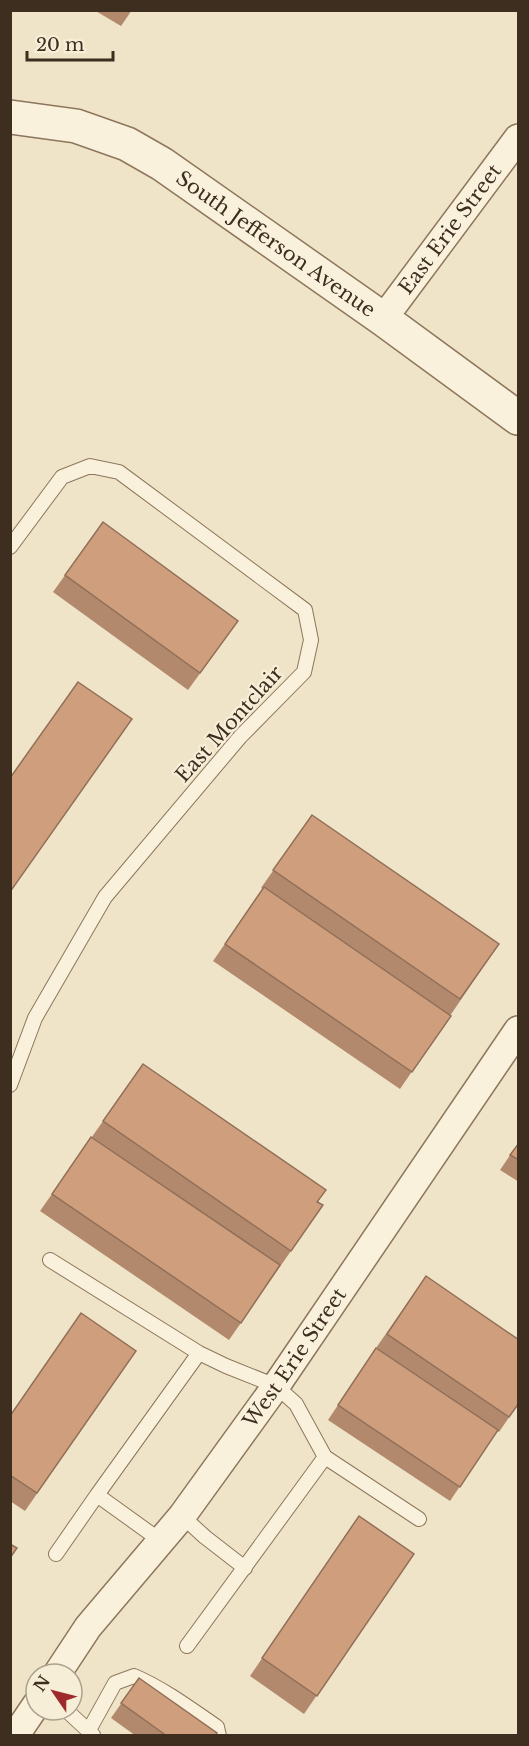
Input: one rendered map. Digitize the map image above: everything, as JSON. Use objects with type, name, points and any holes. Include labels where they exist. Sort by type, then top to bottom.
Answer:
[{"type":"street","name":"South Jefferson Avenue","points":[[10,117],[76,126],[127,144],[162,164],[519,418]]},
{"type":"street","name":"East Erie Street","points":[[382,320],[519,138]]},
{"type":"street","name":"West Erie Street","points":[[65,1662],[88,1628],[182,1516],[276,1386],[519,1030]]},
{"type":"street","points":[[15,1736],[24,1722]]},
{"type":"lane","name":"East Montclair","points":[[10,547],[62,477],[90,466],[119,472],[305,610],[311,640],[304,672],[240,737],[105,897],[35,1018],[10,1085]]},
{"type":"lane","points":[[50,1260],[199,1353],[276,1386],[296,1404],[325,1457],[419,1519]]},
{"type":"lane","points":[[56,1554],[199,1353]]},
{"type":"lane","points":[[187,1646],[325,1457]]},
{"type":"lane","points":[[97,1496],[161,1541]]},
{"type":"lane","points":[[182,1516],[245,1568]]},
{"type":"lane","points":[[79,1722],[91,1733],[115,1683],[134,1676],[148,1682],[217,1727],[219,1736]]},
{"type":"building","points":[[103,522],[238,621],[200,673],[65,575]]},
{"type":"building","points":[[78,682],[132,719],[10,892],[10,778]]},
{"type":"building","points":[[312,815],[499,944],[460,999],[273,870]]},
{"type":"building","points":[[264,887],[451,1016],[412,1072],[225,944]]},
{"type":"building","points":[[143,1064],[326,1190],[317,1202],[323,1205],[291,1251],[103,1121]]},
{"type":"building","points":[[91,1137],[280,1265],[241,1323],[52,1194]]},
{"type":"building","points":[[519,1143],[519,1160],[510,1155]]},
{"type":"building","points":[[426,1276],[519,1340],[519,1403],[509,1417],[387,1334]]},
{"type":"building","points":[[81,1313],[136,1351],[37,1493],[10,1475],[10,1416]]},
{"type":"building","points":[[376,1348],[498,1430],[460,1487],[338,1405]]},
{"type":"building","points":[[359,1516],[414,1554],[317,1696],[262,1658]]},
{"type":"building","points":[[10,1544],[17,1548],[10,1558]]},
{"type":"building","points":[[139,1678],[217,1733],[215,1736],[167,1736],[121,1703]]}]
